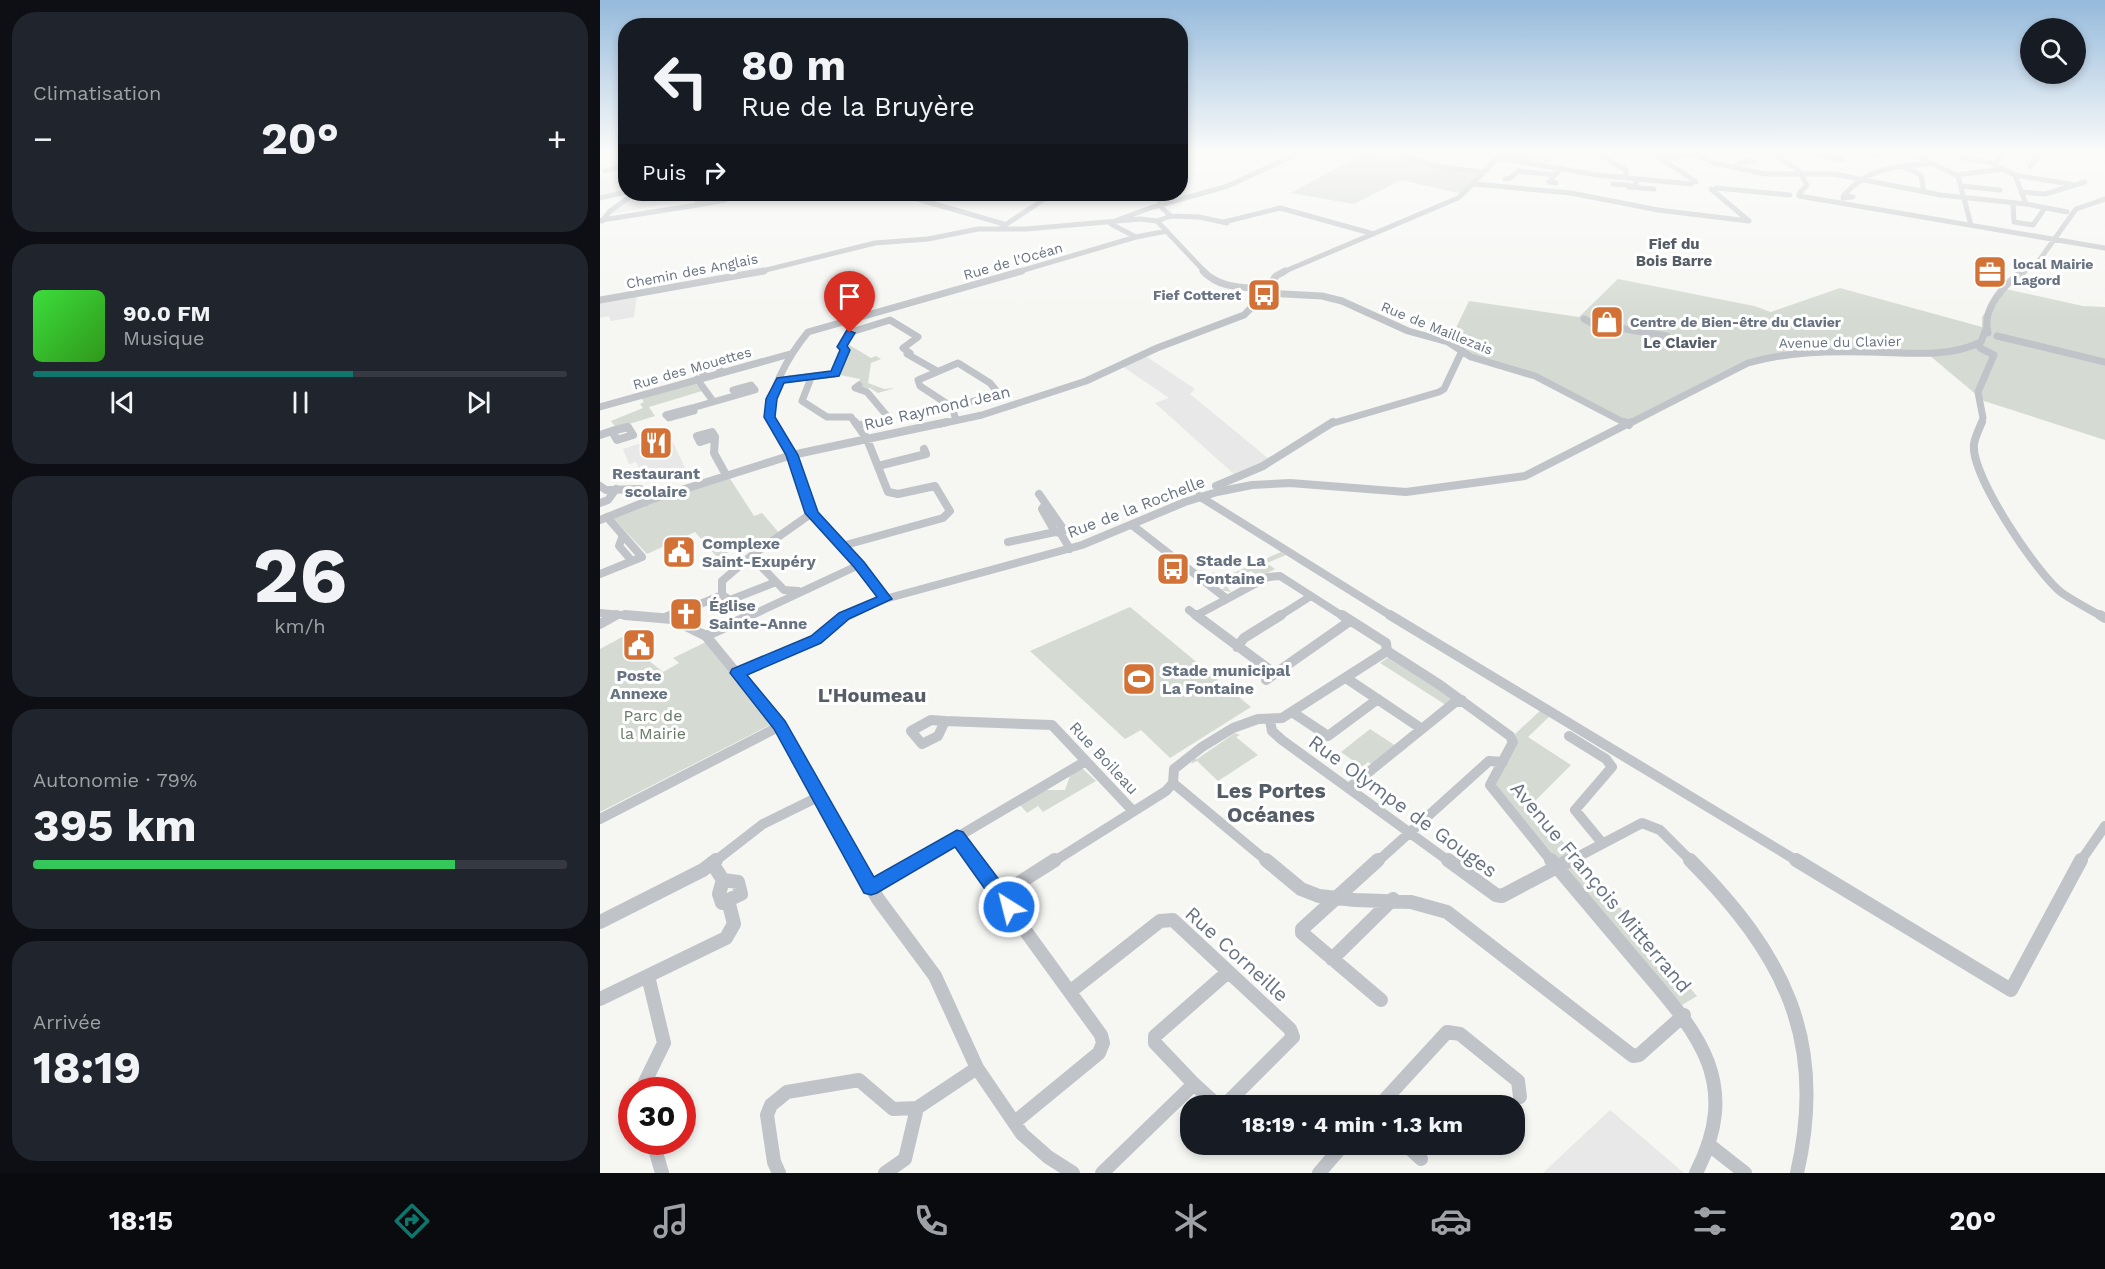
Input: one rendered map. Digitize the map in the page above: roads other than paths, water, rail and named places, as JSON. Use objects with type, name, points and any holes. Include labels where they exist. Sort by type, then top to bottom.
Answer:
[{"type":"street","points":[[601,223],[615,207]]},
{"type":"street","points":[[601,223],[694,207]]},
{"type":"street","points":[[939,207],[1002,227],[1033,207]]},
{"type":"street","points":[[1112,222],[1155,207]]},
{"type":"street","points":[[1162,207],[1171,216]]},
{"type":"street","name":"Rue Raymond Jean","points":[[604,518],[646,502],[792,455],[982,415],[1095,377],[1157,348],[1235,319],[1250,311],[1276,276],[1285,271],[1438,207]]},
{"type":"street","points":[[1642,207],[1749,221],[1734,207]]},
{"type":"street","points":[[1856,207],[1898,215],[2017,231],[2105,248]]},
{"type":"street","points":[[1966,207],[1971,225]]},
{"type":"street","points":[[2013,207],[2014,222],[2033,225],[2045,208]]},
{"type":"street","points":[[2039,207],[2067,212]]},
{"type":"street","points":[[1980,348],[1978,346],[1983,342],[1987,314],[2010,280],[2038,262],[2076,210],[2086,207]]},
{"type":"street","points":[[1224,222],[1280,208],[1374,234]]},
{"type":"street","points":[[1112,222],[1157,221],[1171,216],[1194,219],[1211,217],[1233,226]]},
{"type":"street","name":"Rue de Maillezais","points":[[1157,221],[1211,279],[1223,285],[1322,296],[1342,301],[1408,331],[1448,342],[1461,353],[1535,376],[1629,425]]},
{"type":"street","points":[[1112,222],[1136,237]]},
{"type":"street","name":"Chemin des Anglais","points":[[600,300],[751,274],[875,243],[928,239],[969,230],[1002,227],[1112,222]]},
{"type":"street","name":"Rue de l'Océan","points":[[812,513],[792,455],[770,417],[771,399],[790,354],[808,332],[1136,237],[1167,231]]},
{"type":"street","points":[[1584,319],[1594,324],[1667,336]]},
{"type":"street","points":[[780,380],[835,374],[845,350],[842,347],[848,333],[889,321],[918,338],[903,348],[937,371]]},
{"type":"street","points":[[1931,353],[1959,353],[1980,348],[1989,339],[1986,329]]},
{"type":"street","points":[[1996,336],[2105,362]]},
{"type":"street","name":"Avenue du Clavier","points":[[1629,425],[1763,357],[1806,352],[1931,353],[1966,349],[1981,342],[1983,338]]},
{"type":"street","points":[[1980,348],[1994,355],[1978,392],[1983,418],[1974,445],[1976,459],[1991,495],[2049,582],[2071,599],[2105,618]]},
{"type":"street","points":[[1216,486],[1263,466],[1335,421],[1439,392],[1444,389],[1461,353]]},
{"type":"street","name":"Rue des Mouettes","points":[[601,404],[790,354]]},
{"type":"street","points":[[952,407],[999,394],[990,383],[958,363],[917,382],[952,407],[956,420]]},
{"type":"street","points":[[811,378],[802,399],[808,407],[827,417],[851,417],[867,439],[890,494],[935,486],[950,511],[943,518],[842,546]]},
{"type":"street","points":[[697,379],[713,401]]},
{"type":"street","points":[[858,426],[888,417],[867,392],[855,388],[859,385]]},
{"type":"street","points":[[692,407],[736,394]]},
{"type":"street","name":"Rue de la Rochelle","points":[[737,673],[816,639],[844,616],[885,599],[1070,549],[1199,496],[1271,483],[1406,492],[1498,481],[1525,476],[1545,468],[1629,425]]},
{"type":"street","points":[[600,435],[612,431]]},
{"type":"street","points":[[715,437],[717,443],[714,453],[726,476]]},
{"type":"street","points":[[878,466],[926,454],[924,449]]},
{"type":"street","points":[[600,486],[602,489],[640,489],[646,502]]},
{"type":"street","points":[[600,503],[608,500],[616,489]]},
{"type":"street","points":[[1039,494],[1045,506],[1042,508],[1070,549]]},
{"type":"street","points":[[1199,496],[1276,546],[2010,990],[2079,863],[2105,826]]},
{"type":"street","points":[[722,595],[722,581],[751,556],[812,513],[859,565],[885,599]]},
{"type":"street","points":[[600,574],[642,557],[604,518]]},
{"type":"street","points":[[1132,525],[1227,599],[1193,613],[1270,676],[1350,621]]},
{"type":"street","points":[[1008,542],[1058,533]]},
{"type":"street","points":[[623,535],[619,546],[632,561]]},
{"type":"street","points":[[751,556],[784,590],[798,591]]},
{"type":"street","points":[[706,636],[757,614],[798,591],[859,565]]},
{"type":"street","name":"Avenue François Mitterrand","points":[[1227,599],[1268,577],[1280,576],[1386,643],[1388,651],[1462,700],[1509,735],[1513,742],[1492,779],[1490,785],[1493,792],[1683,1015],[1709,1062],[1714,1085],[1712,1127],[1708,1144],[1696,1173]]},
{"type":"street","points":[[722,595],[730,600],[776,582]]},
{"type":"street","points":[[665,618],[722,595]]},
{"type":"street","points":[[1237,647],[1244,638],[1311,596]]},
{"type":"street","points":[[600,613],[665,618],[706,636],[780,726],[871,888],[935,976],[977,1068],[1022,1134],[1048,1157],[1073,1173]]},
{"type":"street","points":[[600,624],[616,615]]},
{"type":"street","points":[[1000,895],[1166,791],[1173,783],[1174,769],[1192,754],[1239,726],[1256,719],[1270,721],[1292,712],[1388,651]]},
{"type":"street","points":[[1346,678],[1422,729]]},
{"type":"street","points":[[1292,712],[1328,736],[1378,699]]},
{"type":"street","points":[[1349,788],[1462,700]]},
{"type":"street","name":"Rue Boileau","points":[[945,721],[1049,724],[1133,811]]},
{"type":"street","name":"Rue Olympe de Gouges","points":[[1270,721],[1270,728],[1275,734],[1496,896],[1502,896],[1558,868]]},
{"type":"street","points":[[600,819],[780,726]]},
{"type":"street","points":[[1569,736],[1606,759],[1612,767],[1575,810],[1603,844]]},
{"type":"street","points":[[871,888],[1086,761]]},
{"type":"street","points":[[1381,1000],[1302,933],[1302,929],[1489,761],[1503,762]]},
{"type":"street","points":[[1173,783],[1301,888],[1315,896],[1334,900],[1393,899],[1423,902],[1447,912],[1633,1056],[1639,1055],[1683,1015]]},
{"type":"street","points":[[600,922],[712,863],[763,824],[820,796]]},
{"type":"street","points":[[1558,868],[1642,823],[1652,824],[1721,891],[1760,938],[1790,998],[1799,1028],[1807,1078],[1805,1138],[1797,1173]]},
{"type":"street","points":[[957,837],[1071,991],[1101,1035],[1103,1043],[1099,1053],[1015,1122]]},
{"type":"street","points":[[600,999],[726,938],[735,922],[728,900],[722,903],[719,894],[723,880],[712,863]]},
{"type":"street","points":[[1332,959],[1393,899]]},
{"type":"street","name":"Rue Corneille","points":[[1071,991],[1160,921],[1173,920],[1290,1029],[1293,1037],[1235,1095]]},
{"type":"street","points":[[1206,1095],[1155,1043],[1155,1036],[1228,972]]},
{"type":"street","points":[[647,1077],[664,1043],[648,976]]},
{"type":"street","points":[[1389,1095],[1437,1039],[1447,1032],[1460,1034],[1518,1082],[1520,1095]]},
{"type":"street","points":[[779,1173],[774,1162],[766,1115],[771,1106],[787,1092],[859,1080],[893,1108],[917,1108],[977,1068]]},
{"type":"street","points":[[1102,1173],[1194,1084]]},
{"type":"street","points":[[885,1173],[905,1159],[917,1108]]},
{"type":"street","points":[[1708,1144],[1745,1173]]},
{"type":"street","points":[[657,1155],[662,1173]]},
{"type":"street","points":[[1319,1173],[1335,1155]]},
{"type":"street","points":[[1417,1155],[1421,1159]]},
{"type":"place","name":"local Mairie Lagord","points":[[1990,272]]},
{"type":"place","name":"Fief Cotteret","points":[[1264,295]]},
{"type":"place","name":"Centre de Bien-être du Clavier","points":[[1607,322]]},
{"type":"place","name":"Restaurant scolaire","points":[[656,443]]},
{"type":"place","name":"Complexe Saint-Exupéry","points":[[679,552]]},
{"type":"place","name":"Stade La Fontaine","points":[[1173,569]]},
{"type":"place","name":"Église Sainte-Anne","points":[[686,614]]},
{"type":"place","name":"Poste Annexe","points":[[639,645]]},
{"type":"place","name":"Stade municipal La Fontaine","points":[[1139,679]]},
{"type":"district","name":"Fief du Bois Barre","points":[[1674,252]]},
{"type":"district","name":"Le Clavier","points":[[1680,343]]},
{"type":"district","name":"L'Houmeau","points":[[872,695]]},
{"type":"district","name":"Les Portes Océanes","points":[[1271,802]]},
{"type":"park label","name":"Parc de la Mairie","points":[[653,724]]}]
